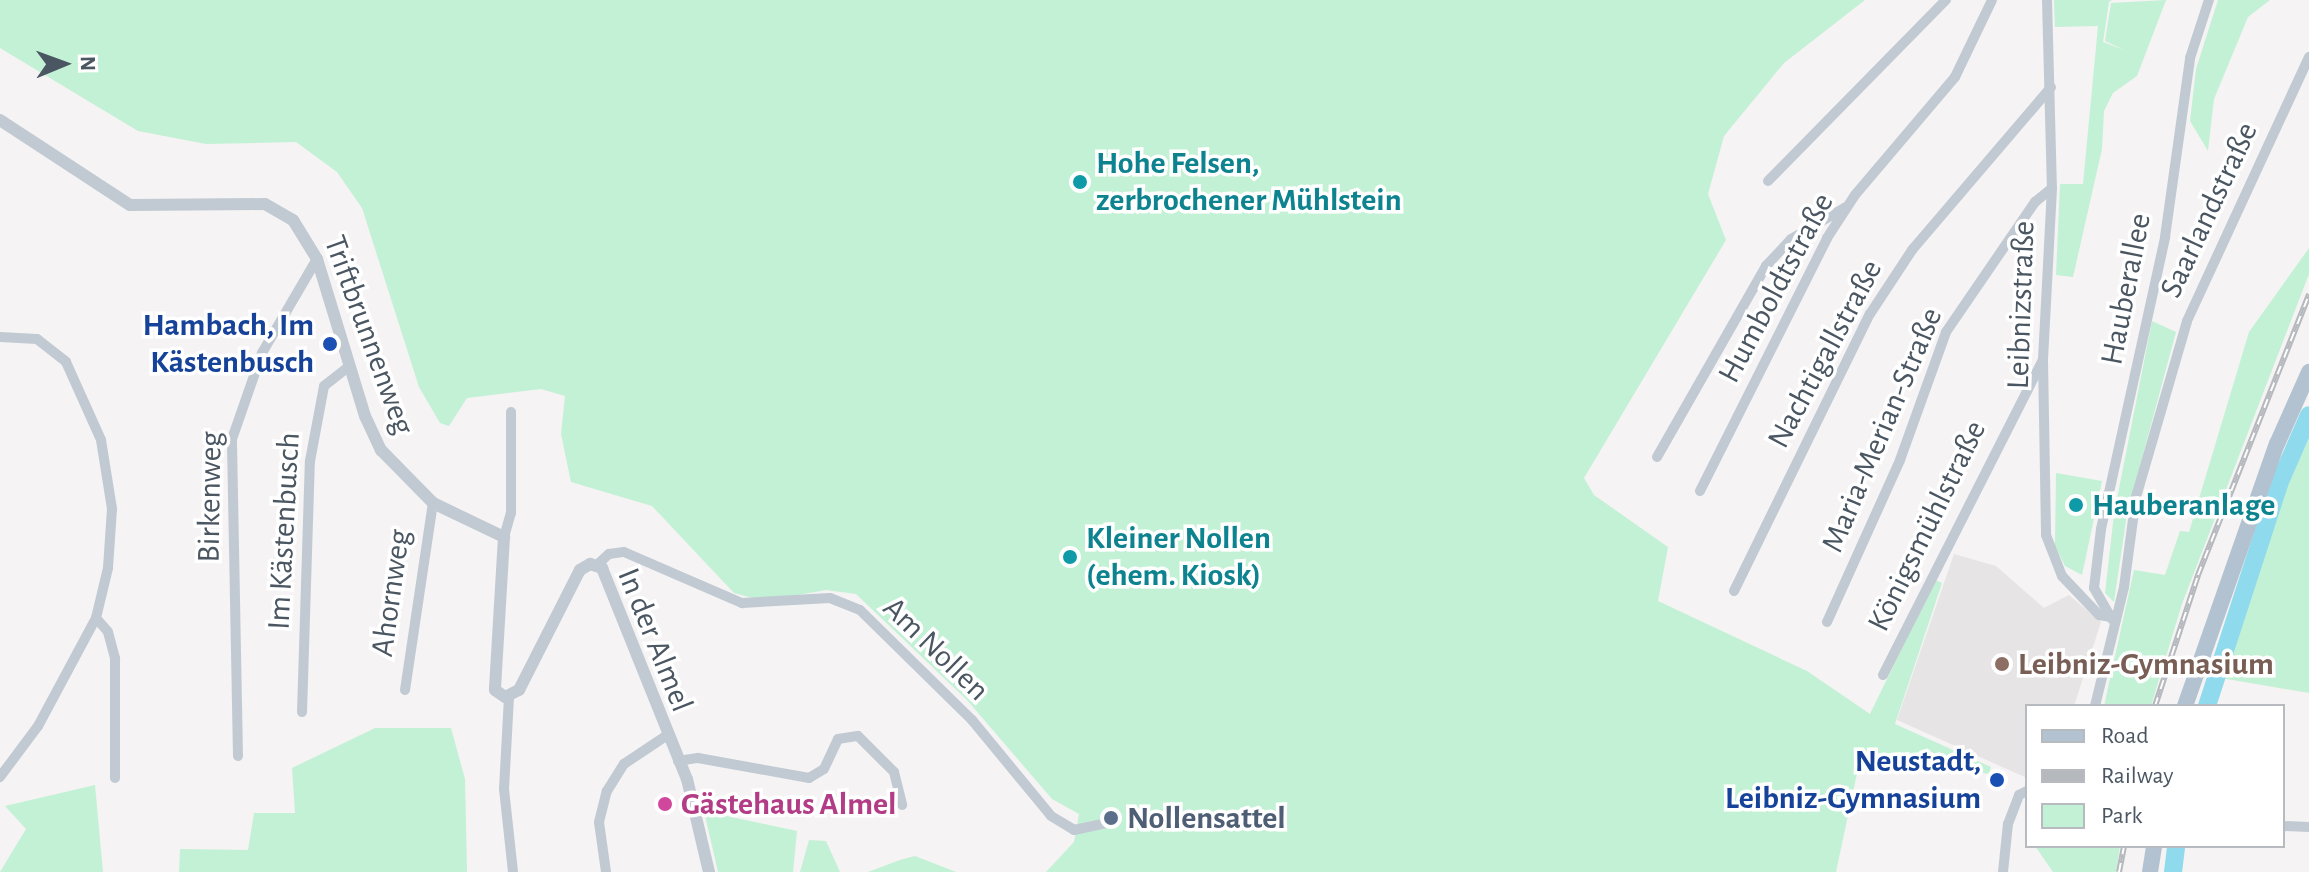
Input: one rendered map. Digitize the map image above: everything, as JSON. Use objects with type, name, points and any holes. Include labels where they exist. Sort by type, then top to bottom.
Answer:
[{"type":"main road","points":[[2186,704],[2277,444],[2309,372]]},
{"type":"main road","points":[[2150,872],[2154,848]]},
{"type":"street","points":[[1768,181],[1946,0]]},
{"type":"street","name":"Humboldtstraße","points":[[1700,491],[1846,207],[1955,77],[1992,0]]},
{"type":"street","name":"Leibnizstraße","points":[[2047,0],[2052,188],[2043,360],[2048,551],[2085,599],[2112,619]]},
{"type":"street","name":"Hauberallee","points":[[2094,588],[2101,529],[2165,237],[2190,58],[2209,0]]},
{"type":"street","name":"Saarlandstraße","points":[[2095,704],[2139,486],[2187,321],[2309,57]]},
{"type":"street","name":"Nachtigallstraße","points":[[1734,591],[1870,314],[1912,250],[2051,87]]},
{"type":"street","name":"Triftbrunnenweg","points":[[0,120],[130,205],[275,207],[302,230],[317,259],[350,366],[381,450],[433,503],[504,537]]},
{"type":"street","name":"Maria-Merian-Straße","points":[[1827,622],[1900,460],[1946,332],[2035,202],[2052,188]]},
{"type":"street","points":[[1657,457],[1766,266],[1799,233],[1846,207]]},
{"type":"street","name":"Birkenweg","points":[[238,756],[232,439],[262,353],[317,259]]},
{"type":"street","points":[[0,337],[37,339],[60,355],[101,440],[112,530],[96,618],[38,726],[0,777]]},
{"type":"street","name":"Königsmühlstraße","points":[[1883,675],[2043,360]]},
{"type":"street","name":"Im Kästenbusch","points":[[302,712],[310,461],[324,386],[350,366]]},
{"type":"street","points":[[511,412],[511,513],[504,537],[507,563],[493,680],[496,693],[509,697],[504,789],[513,872]]},
{"type":"street","name":"Ahornweg","points":[[405,690],[433,503]]},
{"type":"street","name":"Am Nollen","points":[[597,565],[609,554],[624,552],[742,603],[830,598],[860,610],[972,720],[1051,816],[1074,830],[1112,822]]},
{"type":"street","name":"In der Almel","points":[[509,697],[533,668],[580,570],[597,565],[678,761],[709,872]]},
{"type":"street","points":[[2085,599],[2094,588],[2112,619]]},
{"type":"street","points":[[96,618],[108,632],[115,659],[115,778]]},
{"type":"street","points":[[606,872],[599,822],[607,791],[624,764],[666,736]]},
{"type":"street","points":[[678,761],[698,758],[809,778],[824,769],[838,739],[858,736],[894,772],[902,805]]},
{"type":"street","points":[[2003,872],[2008,824],[2025,794]]},
{"type":"street","points":[[2285,826],[2309,827]]},
{"type":"shaded area","name":"Leibniz-Gymnasium","points":[[1954,554],[1996,566],[2044,608],[2069,595],[2101,622],[2075,704],[2025,704],[2025,777],[1897,720]]},
{"type":"green space","points":[[0,0],[1865,0],[1784,63],[1724,136],[1708,194],[1726,240],[1584,478],[1594,495],[1668,547],[1658,601],[1807,671],[1870,714],[1935,580],[1942,583],[1895,724],[1991,767],[1989,774],[1862,750],[1836,872],[1046,872],[1074,842],[1079,814],[1052,799],[967,700],[856,594],[826,590],[764,601],[734,593],[652,506],[571,482],[561,434],[565,396],[541,389],[467,398],[449,426],[440,423],[419,387],[362,208],[337,172],[296,142],[206,144],[138,131],[0,48]]},
{"type":"green space","points":[[2054,0],[2112,0],[2109,2],[2103,42],[2124,50],[2105,41],[2111,3],[2166,0],[2137,76],[2113,93],[2104,111],[2102,149],[2073,277],[2056,275],[2060,184],[2083,184],[2098,26],[2055,27]]},
{"type":"green space","points":[[2218,0],[2270,0],[2248,17],[2214,99],[2208,151],[2190,121],[2196,69]]},
{"type":"green space","points":[[2309,248],[2309,274],[2182,604],[2152,704],[2104,704],[2134,570],[2165,575],[2180,531],[2189,532],[2249,332]]},
{"type":"green space","points":[[2152,321],[2176,332],[2127,514],[2114,602],[2105,593],[2114,514]]},
{"type":"green space","points":[[2309,424],[2309,693],[2221,678]]},
{"type":"green space","name":"Hauberanlage","points":[[2056,473],[2102,481],[2082,575],[2065,566],[2055,546]]},
{"type":"green space","points":[[375,728],[451,728],[465,779],[467,872],[179,872],[180,849],[248,850],[254,813],[295,813],[292,768]]},
{"type":"green space","points":[[95,785],[103,872],[0,872],[26,829],[5,806]]},
{"type":"green space","points":[[704,811],[797,831],[793,872],[718,872]]},
{"type":"green space","points":[[809,840],[826,841],[840,872],[800,872]]},
{"type":"green space","points":[[2036,848],[2120,848],[2116,872],[2053,872]]},
{"type":"green space","points":[[915,856],[956,872],[868,872],[900,860]]},
{"type":"waterway","points":[[2208,704],[2279,484],[2309,415]]},
{"type":"waterway","points":[[2173,872],[2176,848]]},
{"type":"railway","points":[[2156,704],[2198,575],[2309,294]]},
{"type":"railway","points":[[2119,872],[2124,848]]},
{"type":"place","name":"Hohe Felsen, zerbrochener Mühlstein","points":[[1080,182]]},
{"type":"place","name":"Hambach, Im Kästenbusch","points":[[330,344]]},
{"type":"place","name":"Hauberanlage","points":[[2076,505]]},
{"type":"place","name":"Kleiner Nollen (ehem. Kiosk)","points":[[1070,557]]},
{"type":"place","name":"Leibniz-Gymnasium","points":[[2002,664]]},
{"type":"place","name":"Neustadt, Leibniz-Gymnasium","points":[[1997,780]]},
{"type":"place","name":"Gästehaus Almel","points":[[665,804]]},
{"type":"place","name":"Nollensattel","points":[[1111,818]]}]
